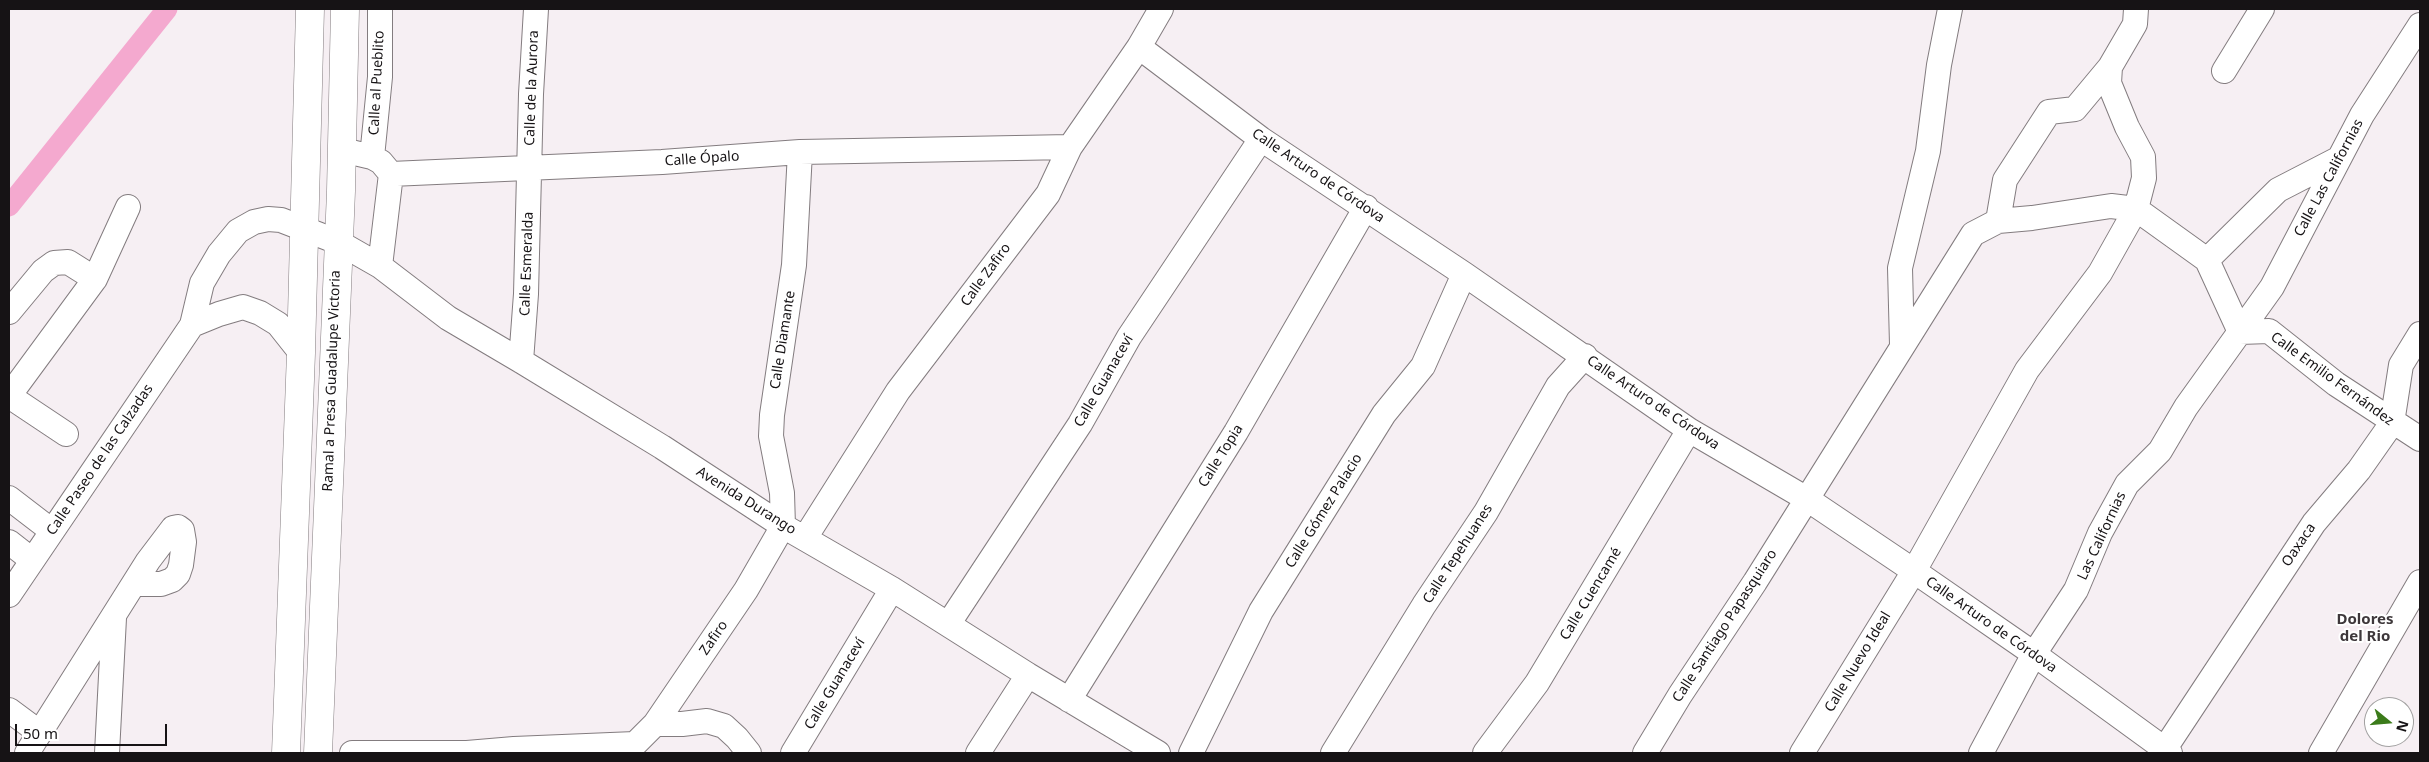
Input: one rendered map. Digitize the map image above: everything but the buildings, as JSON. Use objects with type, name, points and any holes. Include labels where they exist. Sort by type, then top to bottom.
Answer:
[{"type":"main road","points":[[286,753],[301,353],[310,9]]},
{"type":"main road","name":"Ramal a Presa Guadalupe Victoria","points":[[318,753],[342,150],[345,9]]},
{"type":"street","name":"Calle al Pueblito","points":[[372,157],[380,76],[380,9]]},
{"type":"street","name":"Calle de la Aurora","points":[[530,167],[531,94],[536,9]]},
{"type":"street","name":"Calle Zafiro","points":[[806,538],[898,391],[1048,194],[1070,147],[1139,47],[1161,9]]},
{"type":"street","points":[[1902,345],[1900,268],[1928,151],[1939,65],[1950,9]]},
{"type":"street","points":[[2136,9],[2135,24],[2110,67],[2074,109],[2048,112],[2004,180],[1998,221],[2032,218],[2111,206],[2136,209],[2207,260],[2240,332]]},
{"type":"street","points":[[2224,71],[2262,9]]},
{"type":"street","name":"Calle Las Californias","points":[[2240,332],[2272,287],[2362,115],[2420,25]]},
{"type":"street","name":"Calle Arturo de Córdova","points":[[1139,47],[1261,139],[1366,207],[1585,356],[1689,430],[1807,499],[1914,571],[2034,654],[2166,752]]},
{"type":"street","name":"Calle Nuevo Ideal","points":[[1802,753],[1914,571],[2027,370],[2100,273],[2136,209],[2144,178],[2143,157],[2127,127],[2113,94],[2109,83],[2110,67]]},
{"type":"street","name":"Calle Guanaceví","points":[[949,623],[1080,424],[1129,337],[1261,139]]},
{"type":"street","name":"Calle Ópalo","points":[[391,174],[662,162],[800,152],[1070,147]]},
{"type":"street","points":[[342,150],[372,157],[381,162],[391,174],[380,266]]},
{"type":"street","name":"Calle Diamante","points":[[783,526],[782,493],[771,436],[794,266],[800,152]]},
{"type":"street","points":[[2207,260],[2278,190],[2338,159]]},
{"type":"street","name":"Calle Esmeralda","points":[[521,361],[526,303],[530,167]]},
{"type":"street","points":[[66,434],[9,396],[95,279],[128,207]]},
{"type":"street","name":"Calle Topia","points":[[1069,700],[1236,432],[1366,207]]},
{"type":"street","name":"Calle Paseo de las Calzadas","points":[[9,595],[192,325],[202,283],[219,254],[238,231],[254,222],[268,219],[281,220],[338,242]]},
{"type":"street","name":"Calle Santiago Papasquiaro","points":[[1645,753],[1680,695],[1755,582],[1972,234],[1998,221]]},
{"type":"street","name":"Avenida Durango","points":[[338,242],[380,266],[448,318],[662,447],[783,526],[949,623],[1028,675],[1158,753]]},
{"type":"street","points":[[9,312],[43,271],[54,263],[68,262],[95,279]]},
{"type":"street","name":"Calle Gómez Palacio","points":[[1191,753],[1262,611],[1384,414],[1423,366],[1464,274]]},
{"type":"street","points":[[192,325],[219,314],[242,308],[260,313],[278,324],[301,353]]},
{"type":"street","name":"Calle Emilio Fernández","points":[[2240,332],[2269,332],[2336,384],[2392,423],[2420,439]]},
{"type":"street","name":"Las Californias","points":[[1981,753],[2034,654],[2076,590],[2100,533],[2126,484],[2160,451],[2186,407],[2240,332]]},
{"type":"street","name":"Oaxaca","points":[[2166,752],[2314,523],[2359,470],[2392,423],[2401,364],[2420,334]]},
{"type":"street","name":"Calle Tepehuanes","points":[[1333,753],[1424,605],[1486,512],[1558,386],[1585,356]]},
{"type":"street","name":"Calle Cuencamé","points":[[1486,753],[1538,683],[1689,430]]},
{"type":"street","points":[[9,498],[52,531]]},
{"type":"street","name":"Zafiro","points":[[352,753],[468,753],[514,749],[635,744],[655,724],[746,590],[783,526]]},
{"type":"street","points":[[9,542],[32,560]]},
{"type":"street","points":[[2321,753],[2420,582]]},
{"type":"street","points":[[27,753],[135,584]]},
{"type":"street","name":"Calle Guanaceví","points":[[794,753],[892,589]]},
{"type":"street","points":[[107,753],[114,616]]},
{"type":"street","points":[[978,753],[1028,675]]},
{"type":"street","points":[[9,710],[40,733]]},
{"type":"street","points":[[655,724],[682,724],[707,720],[724,726],[738,738],[749,753]]},
{"type":"waterway","points":[[9,206],[167,9]]},
{"type":"district","name":"Dolores del Rio","points":[[2365,628]]}]
